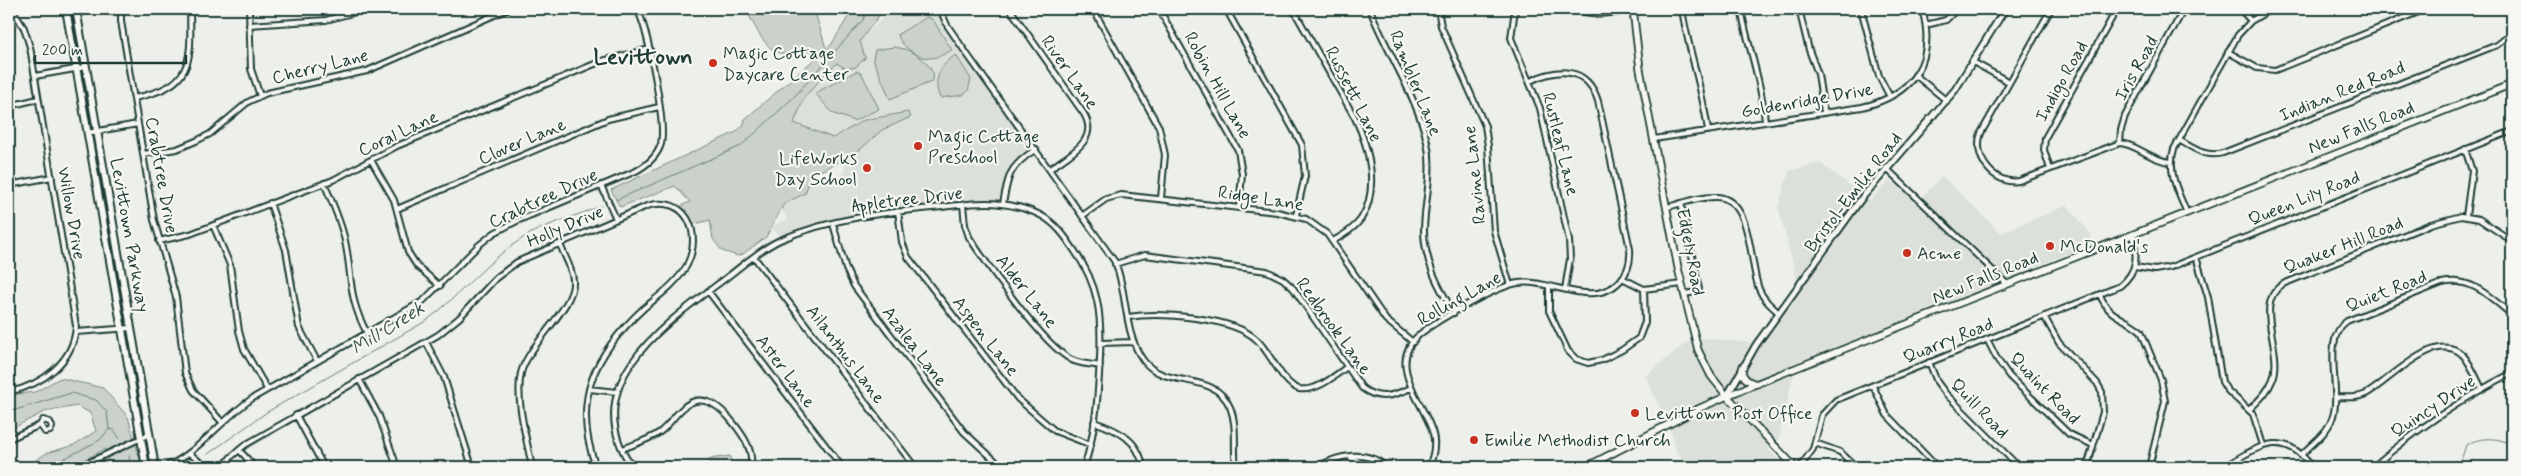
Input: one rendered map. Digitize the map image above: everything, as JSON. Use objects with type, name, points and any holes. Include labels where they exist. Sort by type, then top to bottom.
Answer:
[{"type":"main road","name":"Levittown Parkway","points":[[66,9],[146,467]]},
{"type":"main road","name":"Levittown Parkway","points":[[76,9],[156,467]]},
{"type":"main road","name":"Edgely Road","points":[[1633,10],[1640,69],[1684,294],[1694,339],[1701,359],[1727,396],[1795,467]]},
{"type":"main road","name":"New Falls Road","points":[[1586,467],[1597,465],[1727,396],[2512,84]]},
{"type":"main road","points":[[1743,366],[1742,372],[1745,378],[1757,384]]},
{"type":"street","name":"Willow Drive","points":[[9,392],[29,384],[59,366],[70,352],[76,332],[28,39],[12,9]]},
{"type":"street","name":"Crabtree Drive","points":[[121,9],[138,124],[159,242],[176,297],[185,373],[193,390],[222,422]]},
{"type":"street","points":[[134,98],[165,89],[183,74],[191,49],[190,9]]},
{"type":"street","points":[[248,9],[252,76],[260,96]]},
{"type":"street","points":[[249,25],[326,20],[367,9]]},
{"type":"street","name":"Cherry Lane","points":[[143,154],[177,149],[196,141],[210,134],[244,105],[260,96],[277,90],[367,71],[508,9]]},
{"type":"street","name":"Crabtree Drive","points":[[164,467],[176,463],[189,453],[246,402],[423,301],[479,245],[494,233],[636,171],[654,158],[662,140],[659,107],[650,49],[638,9]]},
{"type":"street","points":[[940,9],[957,40],[1050,168],[1116,264],[1134,342],[1143,360],[1154,372],[1170,378],[1204,384],[1216,390],[1227,402],[1233,420],[1236,467]]},
{"type":"street","name":"River Lane","points":[[1010,9],[1084,114],[1089,124],[1088,134],[1083,143],[1050,168]]},
{"type":"street","points":[[1093,9],[1159,127],[1165,155],[1161,198]]},
{"type":"street","name":"Robin Hill Lane","points":[[1159,9],[1238,150],[1242,174],[1239,208]]},
{"type":"street","points":[[1226,9],[1302,145],[1304,176],[1296,216]]},
{"type":"street","name":"Russett Lane","points":[[1292,9],[1355,118],[1364,136],[1370,158],[1371,176],[1365,210],[1358,222],[1333,241]]},
{"type":"street","name":"Rambler Lane","points":[[1370,9],[1427,140],[1430,171],[1424,220],[1425,247],[1436,281],[1454,313]]},
{"type":"street","name":"Ravine Lane","points":[[1438,9],[1441,26],[1485,126],[1494,232],[1510,284]]},
{"type":"street","name":"Rustleaf Lane","points":[[1515,9],[1511,38],[1530,81],[1546,130],[1569,240],[1570,259],[1565,289]]},
{"type":"street","points":[[1566,9],[1598,14],[1633,10]]},
{"type":"street","points":[[1682,9],[1693,65],[1705,104],[1708,131]]},
{"type":"street","points":[[1741,9],[1747,41],[1761,86],[1765,122]]},
{"type":"street","points":[[1799,9],[1809,50],[1818,74],[1824,113]]},
{"type":"street","points":[[1861,9],[1879,76],[1890,97]]},
{"type":"street","name":"Goldenridge Drive","points":[[1654,139],[1862,107],[1890,97],[1907,85],[1916,75],[1926,53],[1926,25],[1922,9]]},
{"type":"street","points":[[1926,25],[1946,20],[1957,9]]},
{"type":"street","name":"Bristol-Emilie Road","points":[[1727,396],[1743,366],[1860,199],[1947,100],[1974,62],[2004,9]]},
{"type":"street","points":[[2051,9],[1979,138],[1978,147],[1982,161],[1996,176],[2008,181],[2019,181],[2120,143],[2131,145],[2152,158],[2171,162]]},
{"type":"street","name":"Indigo Road","points":[[2050,169],[2044,150],[2045,138],[2117,9]]},
{"type":"street","name":"Iris Road","points":[[2120,143],[2125,116],[2184,9]]},
{"type":"street","points":[[2240,9],[2251,21]]},
{"type":"street","points":[[2187,213],[2172,176],[2171,162],[2178,140],[2238,35],[2251,21],[2271,9]]},
{"type":"street","points":[[2228,52],[2257,68],[2275,70],[2426,9]]},
{"type":"street","name":"Indian Red Road","points":[[2178,140],[2209,154],[2223,153],[2497,45],[2512,33]]},
{"type":"street","name":"Coral Lane","points":[[159,242],[190,234],[212,224],[324,183],[435,130],[602,61],[650,49]]},
{"type":"street","points":[[1974,62],[2009,82]]},
{"type":"street","points":[[34,76],[86,67]]},
{"type":"street","points":[[1530,81],[1552,72],[1571,74],[1585,80],[1596,94],[1630,249],[1628,267],[1622,278],[1644,289],[1682,284]]},
{"type":"street","points":[[1916,75],[1947,100]]},
{"type":"street","points":[[9,106],[38,99]]},
{"type":"street","name":"Clover Lane","points":[[397,209],[608,119],[659,107]]},
{"type":"street","points":[[87,133],[138,124]]},
{"type":"street","name":"Queen Lily Road","points":[[2135,267],[2163,269],[2512,130]]},
{"type":"street","points":[[1003,204],[1007,180],[1013,167],[1036,149]]},
{"type":"street","points":[[2465,149],[2472,171],[2466,216],[2488,223],[2512,241]]},
{"type":"street","points":[[371,160],[397,209],[408,252],[418,266],[440,286]]},
{"type":"street","points":[[1886,168],[2007,285]]},
{"type":"street","points":[[9,185],[52,177]]},
{"type":"street","points":[[324,183],[342,227],[348,255],[352,298],[358,316],[367,333]]},
{"type":"street","points":[[601,186],[616,219]]},
{"type":"street","name":"Ridge Lane","points":[[1082,216],[1113,196],[1131,195],[1296,216],[1320,227],[1333,241],[1386,320],[1397,332],[1413,342]]},
{"type":"street","points":[[1668,207],[1716,197],[1727,199],[1736,206],[1743,218],[1759,290],[1779,313]]},
{"type":"street","points":[[270,203],[286,250],[299,326],[317,361]]},
{"type":"street","name":"Holly Drive","points":[[223,467],[238,450],[426,342],[459,318],[510,267],[656,203],[673,205],[683,212],[690,225],[693,235],[692,251],[687,266],[678,277],[612,340],[599,360],[589,389],[586,427],[596,467]]},
{"type":"street","points":[[1681,203],[1699,289],[1697,292],[1684,294]]},
{"type":"street","name":"Appletree Drive","points":[[632,467],[622,449],[615,416],[617,392],[624,372],[636,354],[676,317],[754,257],[780,240],[874,214],[963,205],[1003,204],[1040,216],[1058,229],[1066,238],[1094,283],[1099,310],[1100,366],[1091,445],[1084,467]]},
{"type":"street","name":"Alder Lane","points":[[963,205],[965,224],[969,237],[1038,328],[1069,359],[1079,363],[1100,366]]},
{"type":"street","name":"Aspen Lane","points":[[898,212],[902,242],[908,257],[1011,392],[1055,431],[1091,445]]},
{"type":"street","name":"Quaker Hill Road","points":[[2249,410],[2266,393],[2274,378],[2275,356],[2269,309],[2271,299],[2279,286],[2431,224],[2466,216]]},
{"type":"street","points":[[212,224],[230,265],[239,331],[244,349],[267,389]]},
{"type":"street","name":"Azalea Lane","points":[[833,224],[846,269],[854,286],[964,432],[1002,467]]},
{"type":"street","points":[[2132,235],[2136,255],[2135,267]]},
{"type":"street","points":[[532,467],[520,398],[520,381],[526,361],[572,290],[572,275],[560,244]]},
{"type":"street","name":"Redbrook Lane","points":[[1116,264],[1145,255],[1254,268],[1274,274],[1288,283],[1299,295],[1362,388],[1373,395],[1391,397],[1411,388]]},
{"type":"street","name":"Ailanthus Lane","points":[[754,257],[915,467]]},
{"type":"street","points":[[2196,257],[2208,297],[2222,382],[2235,398],[2249,410],[2256,421],[2264,445]]},
{"type":"street","name":"Quarry Road","points":[[1800,467],[1815,443],[1822,415],[1828,406],[1840,399],[1929,362],[2120,286],[2132,274],[2135,267]]},
{"type":"street","name":"Rolling Lane","points":[[1428,467],[1433,455],[1434,435],[1411,388],[1406,368],[1408,353],[1413,342],[1432,325],[1510,284],[1523,282],[1565,289],[1601,292],[1610,289],[1622,278]]},
{"type":"street","name":"Quiet Road","points":[[2302,454],[2331,421],[2335,398],[2334,340],[2338,330],[2347,320],[2442,282],[2457,281],[2476,286],[2512,315]]},
{"type":"street","points":[[1549,286],[1548,306],[1552,319],[1572,355],[1580,361],[1588,363],[1609,356],[1639,338],[1645,322],[1644,289]]},
{"type":"street","points":[[9,289],[12,305],[9,314]]},
{"type":"street","name":"Aster Lane","points":[[708,291],[842,467]]},
{"type":"street","points":[[2100,295],[2113,315],[2134,325],[2141,331],[2163,385],[2164,410],[2149,467]]},
{"type":"street","points":[[1128,317],[1158,315],[1238,326],[1259,342],[1288,382],[1297,388],[1312,388],[1347,367]]},
{"type":"street","points":[[2044,316],[2059,343],[2090,374],[2102,392],[2103,412],[2087,467]]},
{"type":"street","points":[[76,332],[131,328]]},
{"type":"street","name":"Quaint Road","points":[[1987,339],[1997,359],[2009,376],[2069,434],[2094,445]]},
{"type":"street","points":[[426,342],[444,377],[472,467]]},
{"type":"street","points":[[1101,342],[1134,342]]},
{"type":"street","points":[[2335,398],[2365,394],[2423,354],[2441,347],[2454,350],[2463,355],[2482,389]]},
{"type":"street","name":"Quill Road","points":[[1929,362],[1937,382],[1946,394],[2019,467]]},
{"type":"street","name":"Quincy Drive","points":[[2373,467],[2410,438],[2482,389],[2512,373]]},
{"type":"street","points":[[359,379],[379,416],[397,467]]},
{"type":"street","points":[[1873,386],[1887,415],[1937,467]]},
{"type":"street","points":[[589,389],[617,392]]},
{"type":"street","points":[[622,449],[656,435],[686,405],[698,401],[706,401],[723,409],[743,435],[751,452],[751,467]]},
{"type":"street","points":[[296,415],[324,467]]},
{"type":"street","points":[[1094,422],[1117,430],[1126,436],[1140,456],[1143,467]]},
{"type":"street","points":[[9,439],[40,425]]},
{"type":"street","points":[[79,467],[150,434]]},
{"type":"street","points":[[1815,443],[1833,448],[1856,467]]},
{"type":"street","points":[[2224,467],[2264,445],[2282,444],[2302,454],[2312,467]]},
{"type":"street","points":[[238,450],[255,467]]},
{"type":"street","points":[[189,453],[206,467]]},
{"type":"street","points":[[1318,467],[1330,460],[1343,457],[1367,456],[1386,467]]},
{"type":"street","points":[[1343,457],[1361,461],[1372,467]]},
{"type":"street","points":[[90,461],[94,467]]},
{"type":"shaded area","points":[[766,9],[814,9],[826,48],[798,54],[787,54],[771,48],[764,41],[749,15]]},
{"type":"shaded area","points":[[853,9],[884,9],[860,41],[865,58],[856,67],[846,69],[837,63],[805,96],[794,123],[833,138],[864,120],[908,112],[911,117],[882,130],[855,154],[812,175],[805,193],[784,204],[766,237],[738,256],[722,251],[713,239],[710,220],[695,224],[679,207],[690,202],[675,186],[620,207],[611,190],[736,132],[743,126],[745,119],[831,45]]},
{"type":"shaded area","points":[[892,9],[936,9],[950,35],[1028,144],[1028,150],[1014,161],[1006,172],[999,200],[866,212],[781,237],[771,227],[788,219],[781,209],[784,204],[818,176],[836,179],[844,172],[845,164],[780,120]]},
{"type":"shaded area","points":[[927,17],[933,20],[952,50],[938,57],[920,56],[905,46],[899,38],[898,34]]},
{"type":"shaded area","points":[[894,47],[918,55],[934,75],[931,82],[890,99],[873,59],[875,50]]},
{"type":"shaded area","points":[[956,55],[971,79],[968,91],[963,95],[940,98],[937,85],[939,73],[946,63]]},
{"type":"shaded area","points":[[857,71],[862,74],[879,109],[854,121],[832,113],[815,93]]},
{"type":"shaded area","points":[[1820,163],[1870,200],[1890,180],[1917,202],[1942,176],[2001,233],[2067,205],[2091,234],[2092,244],[1796,363],[1779,438],[1768,449],[1785,467],[1700,467],[1692,459],[1685,463],[1676,451],[1670,428],[1645,376],[1687,342],[1702,338],[1763,344],[1800,291],[1778,207],[1789,171]]},
{"type":"shaded area","points":[[60,378],[103,388],[128,417],[142,467],[109,467],[105,449],[70,467],[25,467],[47,453],[74,445],[96,431],[90,413],[77,406],[44,412],[9,430],[9,395],[35,392]]},
{"type":"shaded area","points":[[730,456],[731,466],[710,467],[709,459]]},
{"type":"waterway","name":"Mill Creek","points":[[616,200],[741,146],[794,97],[863,20],[867,9]]},
{"type":"waterway","name":"Mill Creek","points":[[208,454],[267,412],[426,321],[499,255],[526,236],[553,223],[601,206]]},
{"type":"waterway","points":[[9,412],[71,393],[96,400],[107,412],[109,429],[100,440],[48,467]]},
{"type":"waterway","points":[[109,429],[114,430],[120,439]]},
{"type":"waterway","points":[[2459,467],[2466,445],[2471,442],[2487,439],[2509,443],[2512,441]]},
{"type":"waterway","points":[[129,456],[131,467]]},
{"type":"place","name":"Magic Cottage Daycare Center","points":[[713,63]]},
{"type":"place","name":"Magic Cottage Preschool","points":[[918,146]]},
{"type":"place","name":"LifeWorks Day School","points":[[867,168]]},
{"type":"place","name":"McDonald's","points":[[2050,246]]},
{"type":"place","name":"Acme","points":[[1907,253]]},
{"type":"place","name":"Levittown Post Office","points":[[1635,413]]},
{"type":"place","name":"Emilie Methodist Church","points":[[1474,440]]},
{"type":"district","name":"Levittown","points":[[643,56]]}]
